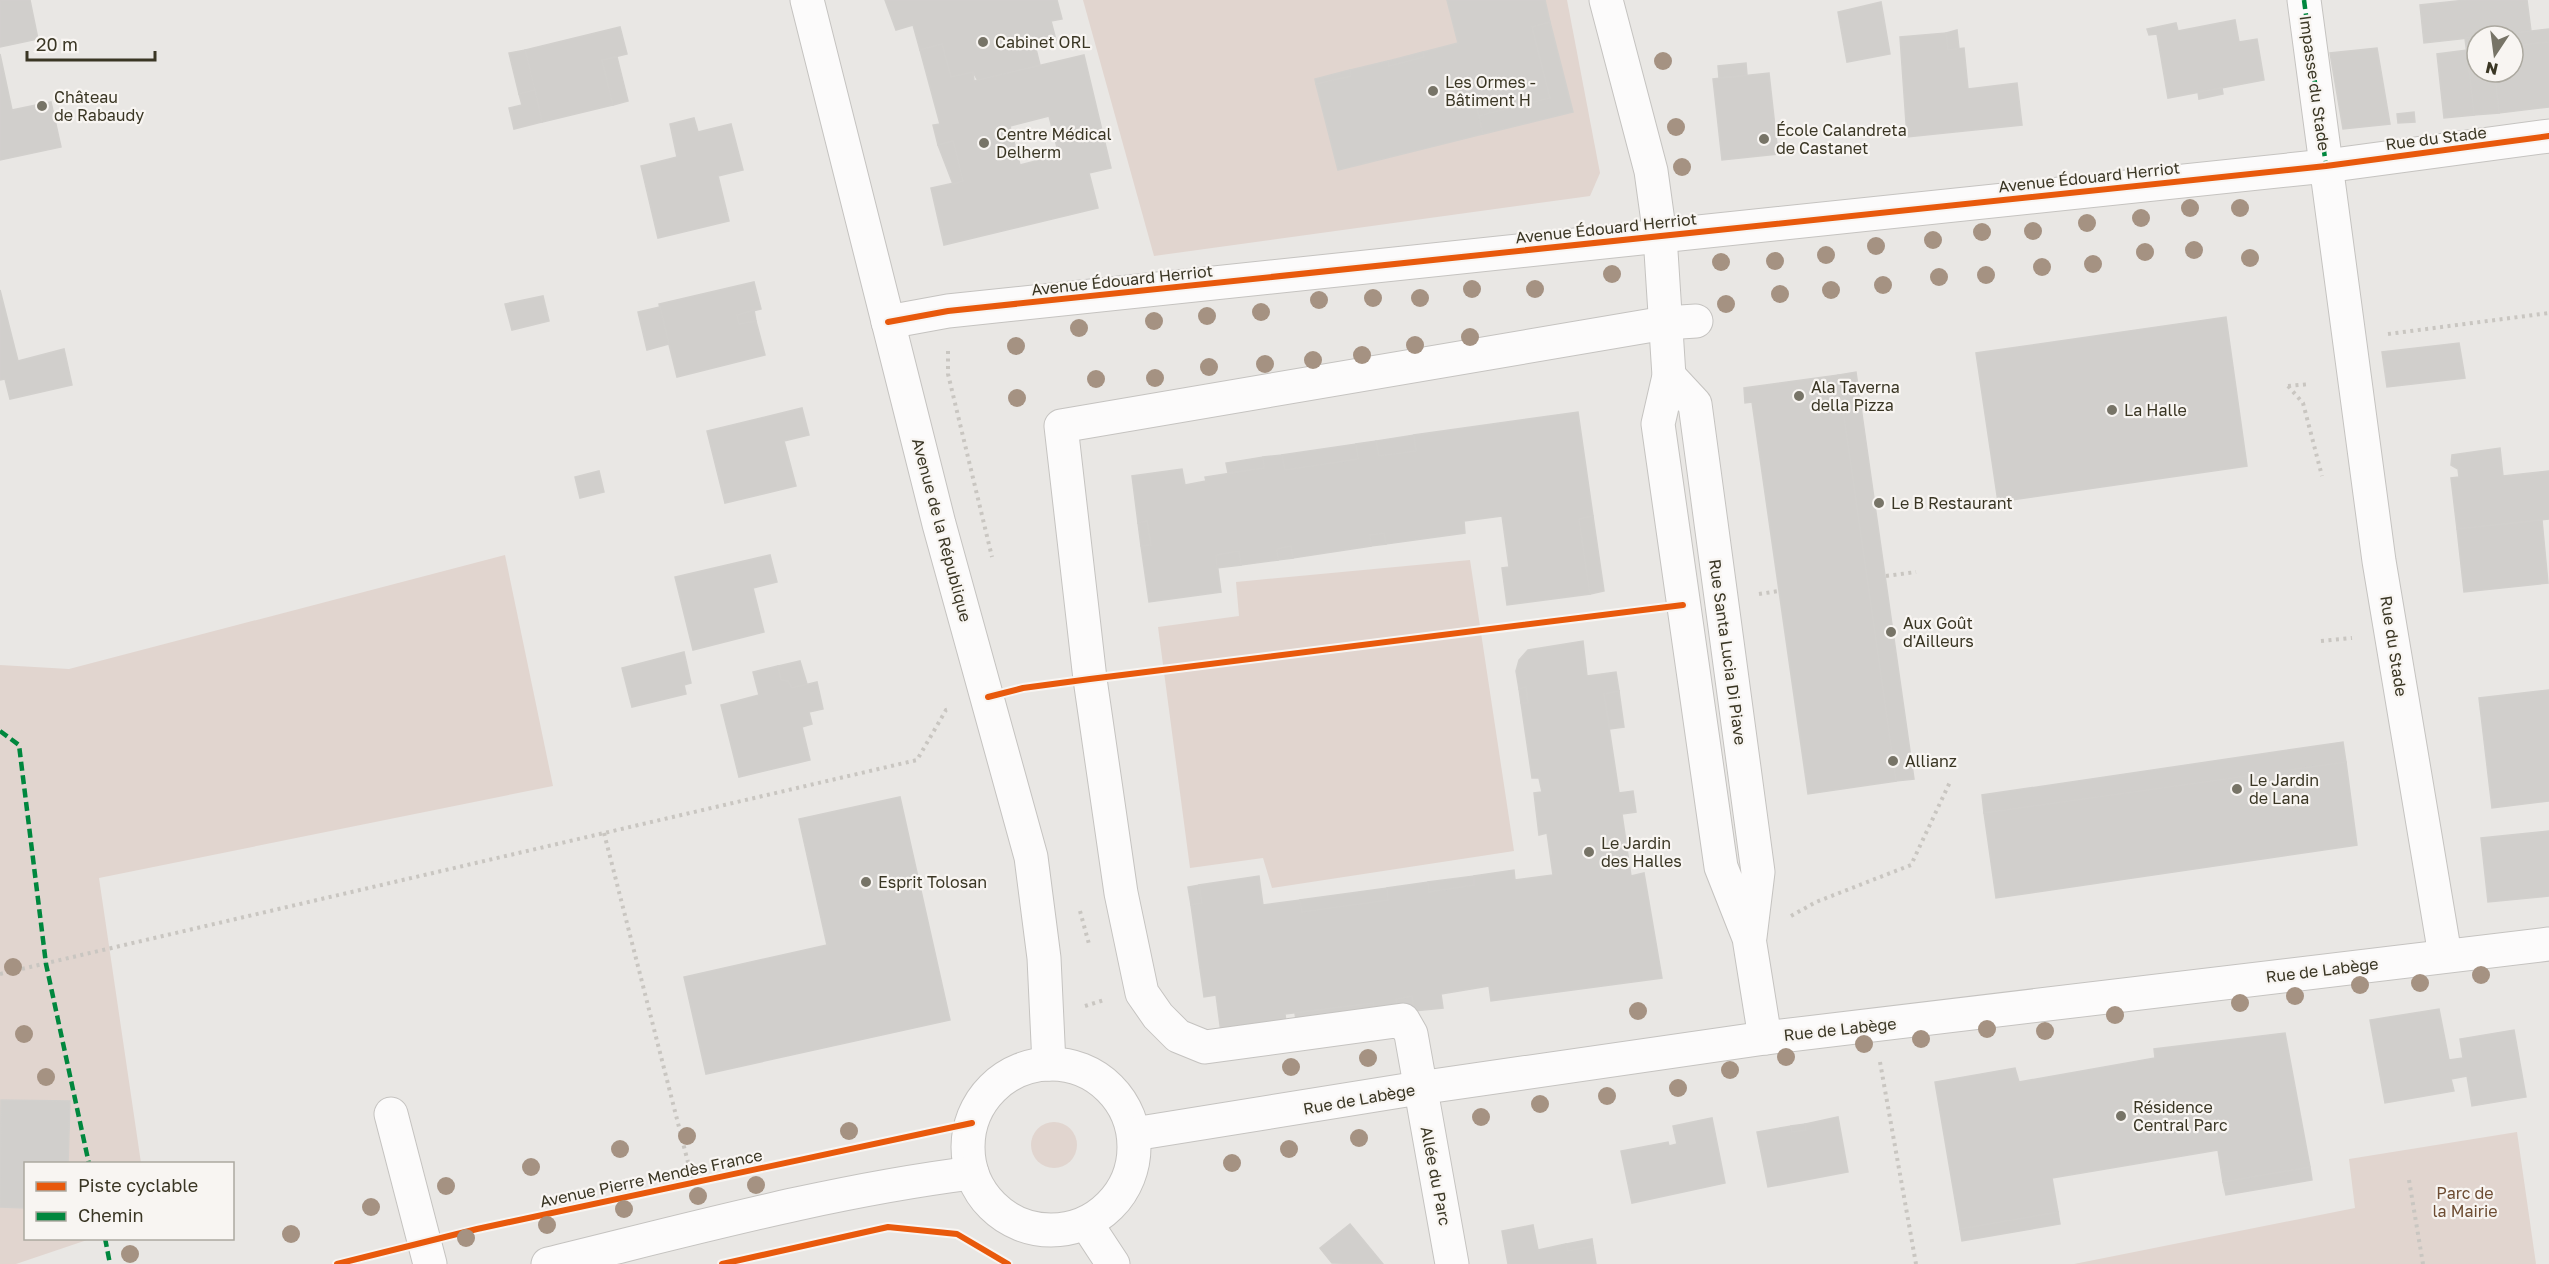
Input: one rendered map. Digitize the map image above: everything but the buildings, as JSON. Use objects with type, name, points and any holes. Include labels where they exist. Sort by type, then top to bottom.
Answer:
[{"type":"street","name":"Avenue de la République","points":[[807,0],[939,524],[1031,856],[1044,958],[1049,1064]]},
{"type":"street","name":"Rue Santa Lucia Di Piave","points":[[1606,0],[1651,171],[1660,236],[1680,322],[1658,424],[1721,867],[1749,938],[1765,1038]]},
{"type":"street","name":"Impasse du Stade","points":[[2304,0],[2326,166]]},
{"type":"street","name":"Rue du Stade","points":[[2445,955],[2379,561],[2326,166],[2549,136]]},
{"type":"street","name":"Avenue Édouard Herriot","points":[[888,322],[948,311],[2326,166]]},
{"type":"street","points":[[1090,679],[1061,426],[1680,322]]},
{"type":"street","name":"Rue Santa Lucia Di Piave","points":[[1669,376],[1695,404],[1758,872],[1749,938]]},
{"type":"street","name":"Allée du Parc","points":[[1090,679],[1121,893],[1142,993],[1158,1016],[1179,1036],[1205,1047],[1403,1020],[1411,1034],[1452,1264]]},
{"type":"street","name":"Rue de Labège","points":[[1134,1134],[1419,1088],[1765,1038],[2549,944]]},
{"type":"street","points":[[1049,1064],[1078,1068],[1104,1083],[1124,1106],[1134,1134],[1134,1156],[1124,1187],[1104,1212],[1086,1223],[1059,1230],[1031,1228],[1006,1216],[985,1198],[972,1173],[968,1148],[972,1123],[983,1100],[1001,1081],[1024,1069],[1049,1064]]},
{"type":"street","points":[[391,1114],[430,1264]]},
{"type":"street","points":[[548,1264],[696,1227],[927,1178],[972,1173]]},
{"type":"street","points":[[1086,1223],[1113,1264]]},
{"type":"path","points":[[2349,339],[2549,313]]},
{"type":"path","points":[[2310,384],[2288,386],[2303,403],[2322,476]]},
{"type":"path","points":[[1886,576],[1916,573]]},
{"type":"path","points":[[0,974],[917,760],[946,710],[1023,688],[1683,605]]},
{"type":"path","points":[[1816,902],[1911,865],[1950,782]]},
{"type":"path","points":[[604,832],[693,1182]]},
{"type":"path","points":[[1873,1026],[1916,1264]]},
{"type":"path","points":[[2409,1180],[2423,1264]]},
{"type":"green space","points":[[1083,0],[1567,0],[1600,173],[1590,196],[1154,256]]},
{"type":"green space","points":[[505,555],[553,786],[99,878],[141,1162],[24,1162],[24,1240],[87,1240],[16,1264],[0,1264],[0,665],[69,669]]},
{"type":"green space","points":[[1470,560],[1514,851],[1272,888],[1263,858],[1190,868],[1158,627],[1239,616],[1236,582]]},
{"type":"green space","points":[[1054,1122],[1063,1123],[1071,1128],[1076,1136],[1076,1154],[1071,1162],[1063,1167],[1054,1168],[1045,1167],[1037,1162],[1032,1154],[1031,1145],[1032,1136],[1037,1128],[1045,1123]]},
{"type":"green space","name":"Parc de la Mairie","points":[[2517,1132],[2536,1264],[2074,1264],[2355,1208],[2349,1159]]},
{"type":"marked path","points":[[2304,0],[2326,166]]},
{"type":"marked path","points":[[0,731],[19,745],[46,964],[89,1162]]},
{"type":"marked path","points":[[105,1240],[110,1264]]},
{"type":"cycle path","points":[[888,322],[948,311],[2326,166],[2549,136]]},
{"type":"cycle path","points":[[988,697],[1023,688],[1090,679],[1683,605]]},
{"type":"cycle path","name":"Avenue Pierre Mendès France","points":[[337,1264],[477,1229],[972,1123]]},
{"type":"cycle path","points":[[722,1264],[888,1227],[957,1234],[1008,1264]]},
{"type":"place","name":"Cabinet ORL","points":[[983,42]]},
{"type":"place","name":"Les Ormes - Bâtiment H","points":[[1433,91]]},
{"type":"place","name":"Château de Rabaudy","points":[[42,106]]},
{"type":"place","name":"École Calandreta de Castanet","points":[[1764,139]]},
{"type":"place","name":"Centre Médical Delherm","points":[[984,143]]},
{"type":"place","name":"Ala Taverna della Pizza","points":[[1799,396]]},
{"type":"place","name":"La Halle","points":[[2112,410]]},
{"type":"place","name":"Le B Restaurant","points":[[1879,503]]},
{"type":"place","name":"Aux Goût d'Ailleurs","points":[[1891,632]]},
{"type":"place","name":"Allianz","points":[[1893,761]]},
{"type":"place","name":"Le Jardin de Lana","points":[[2237,789]]},
{"type":"place","name":"Le Jardin des Halles","points":[[1589,852]]},
{"type":"place","name":"Esprit Tolosan","points":[[866,882]]},
{"type":"place","name":"Résidence Central Parc","points":[[2121,1116]]}]
